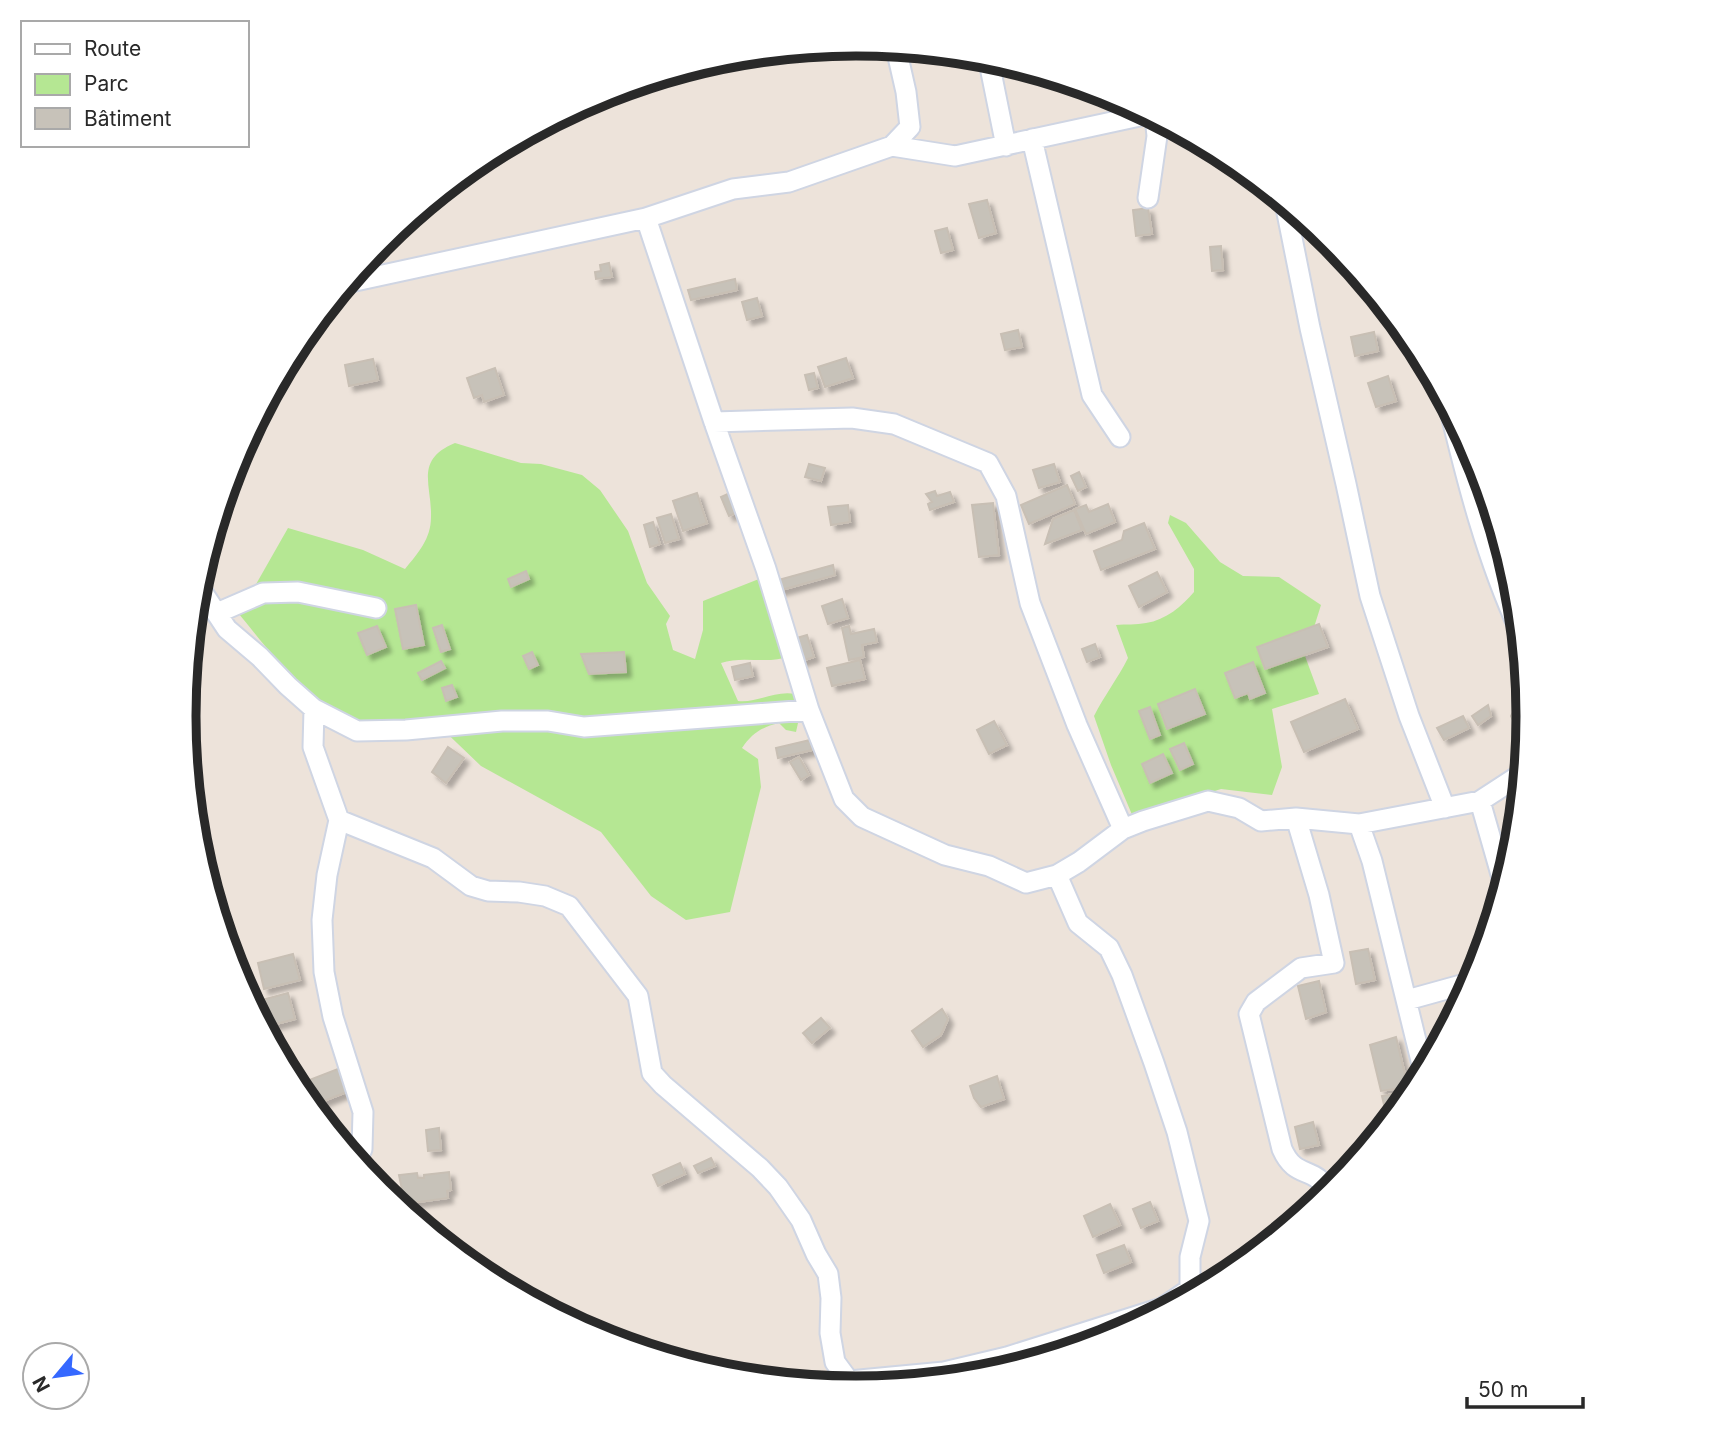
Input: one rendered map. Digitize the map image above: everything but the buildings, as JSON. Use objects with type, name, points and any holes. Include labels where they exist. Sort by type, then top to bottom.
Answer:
[{"type":"street","points":[[361,280],[646,218],[733,189],[789,182],[892,146],[911,127],[898,57]]},
{"type":"street","points":[[991,70],[1006,146]]},
{"type":"street","points":[[892,146],[955,156],[1133,117]]},
{"type":"street","points":[[1148,198],[1157,136],[1156,128]]},
{"type":"street","points":[[1031,139],[1092,395],[1120,437]]},
{"type":"street","points":[[646,218],[713,422],[766,569],[809,710],[844,799],[862,817],[945,855],[989,866],[1026,883],[1057,875],[1123,829],[1208,801],[1239,808],[1261,821],[1296,818],[1359,824],[1480,801],[1513,780]]},
{"type":"street","points":[[1288,218],[1370,596],[1409,716],[1445,807]]},
{"type":"street","points":[[713,422],[852,418],[894,424],[988,463],[1006,496],[1030,603],[1077,725],[1123,829]]},
{"type":"street","points":[[1458,446],[1486,542],[1503,586]]},
{"type":"street","points":[[217,613],[263,593],[298,592],[376,608]]},
{"type":"street","points":[[207,599],[228,629],[288,686],[314,709],[356,731],[406,730],[502,721],[548,721],[584,727],[809,710]]},
{"type":"street","points":[[314,709],[313,747],[339,820],[322,920],[324,972],[333,1017],[363,1112],[361,1152]]},
{"type":"street","points":[[1480,801],[1499,866]]},
{"type":"street","points":[[1296,818],[1319,894],[1334,963],[1301,968],[1256,1002],[1249,1014],[1282,1149],[1288,1163],[1297,1170],[1314,1175],[1323,1183]]},
{"type":"street","points":[[339,820],[433,858],[471,886],[488,891],[545,896],[569,906],[638,996],[652,1073],[760,1168],[778,1187],[801,1220],[828,1274],[831,1298],[830,1333],[835,1362],[844,1376]]},
{"type":"street","points":[[1359,824],[1372,861],[1421,1058]]},
{"type":"street","points":[[1057,875],[1078,923],[1109,948],[1122,975],[1177,1132],[1199,1221],[1190,1257],[1190,1286]]},
{"type":"street","points":[[1408,1000],[1458,986]]},
{"type":"street","points":[[975,1365],[1116,1323]]},
{"type":"green space","points":[[455,443],[521,463],[541,464],[582,475],[600,490],[628,531],[647,583],[670,616],[666,624],[673,650],[695,659],[703,630],[703,601],[764,577],[790,656],[773,660],[721,663],[738,701],[795,694],[799,712],[796,717],[798,723],[796,732],[786,730],[779,723],[762,729],[742,748],[758,759],[761,787],[730,912],[686,920],[651,896],[601,832],[481,766],[433,720],[391,726],[368,726],[350,721],[332,711],[314,698],[280,664],[239,614],[288,528],[363,550],[405,569],[429,532],[430,465],[434,457]]},
{"type":"green space","points":[[1170,515],[1186,523],[1220,562],[1243,576],[1279,577],[1321,605],[1305,656],[1319,694],[1272,709],[1282,767],[1272,795],[1221,789],[1133,817],[1094,716],[1128,658],[1116,625],[1142,624],[1160,619],[1179,607],[1194,592],[1194,569],[1168,523]]}]
